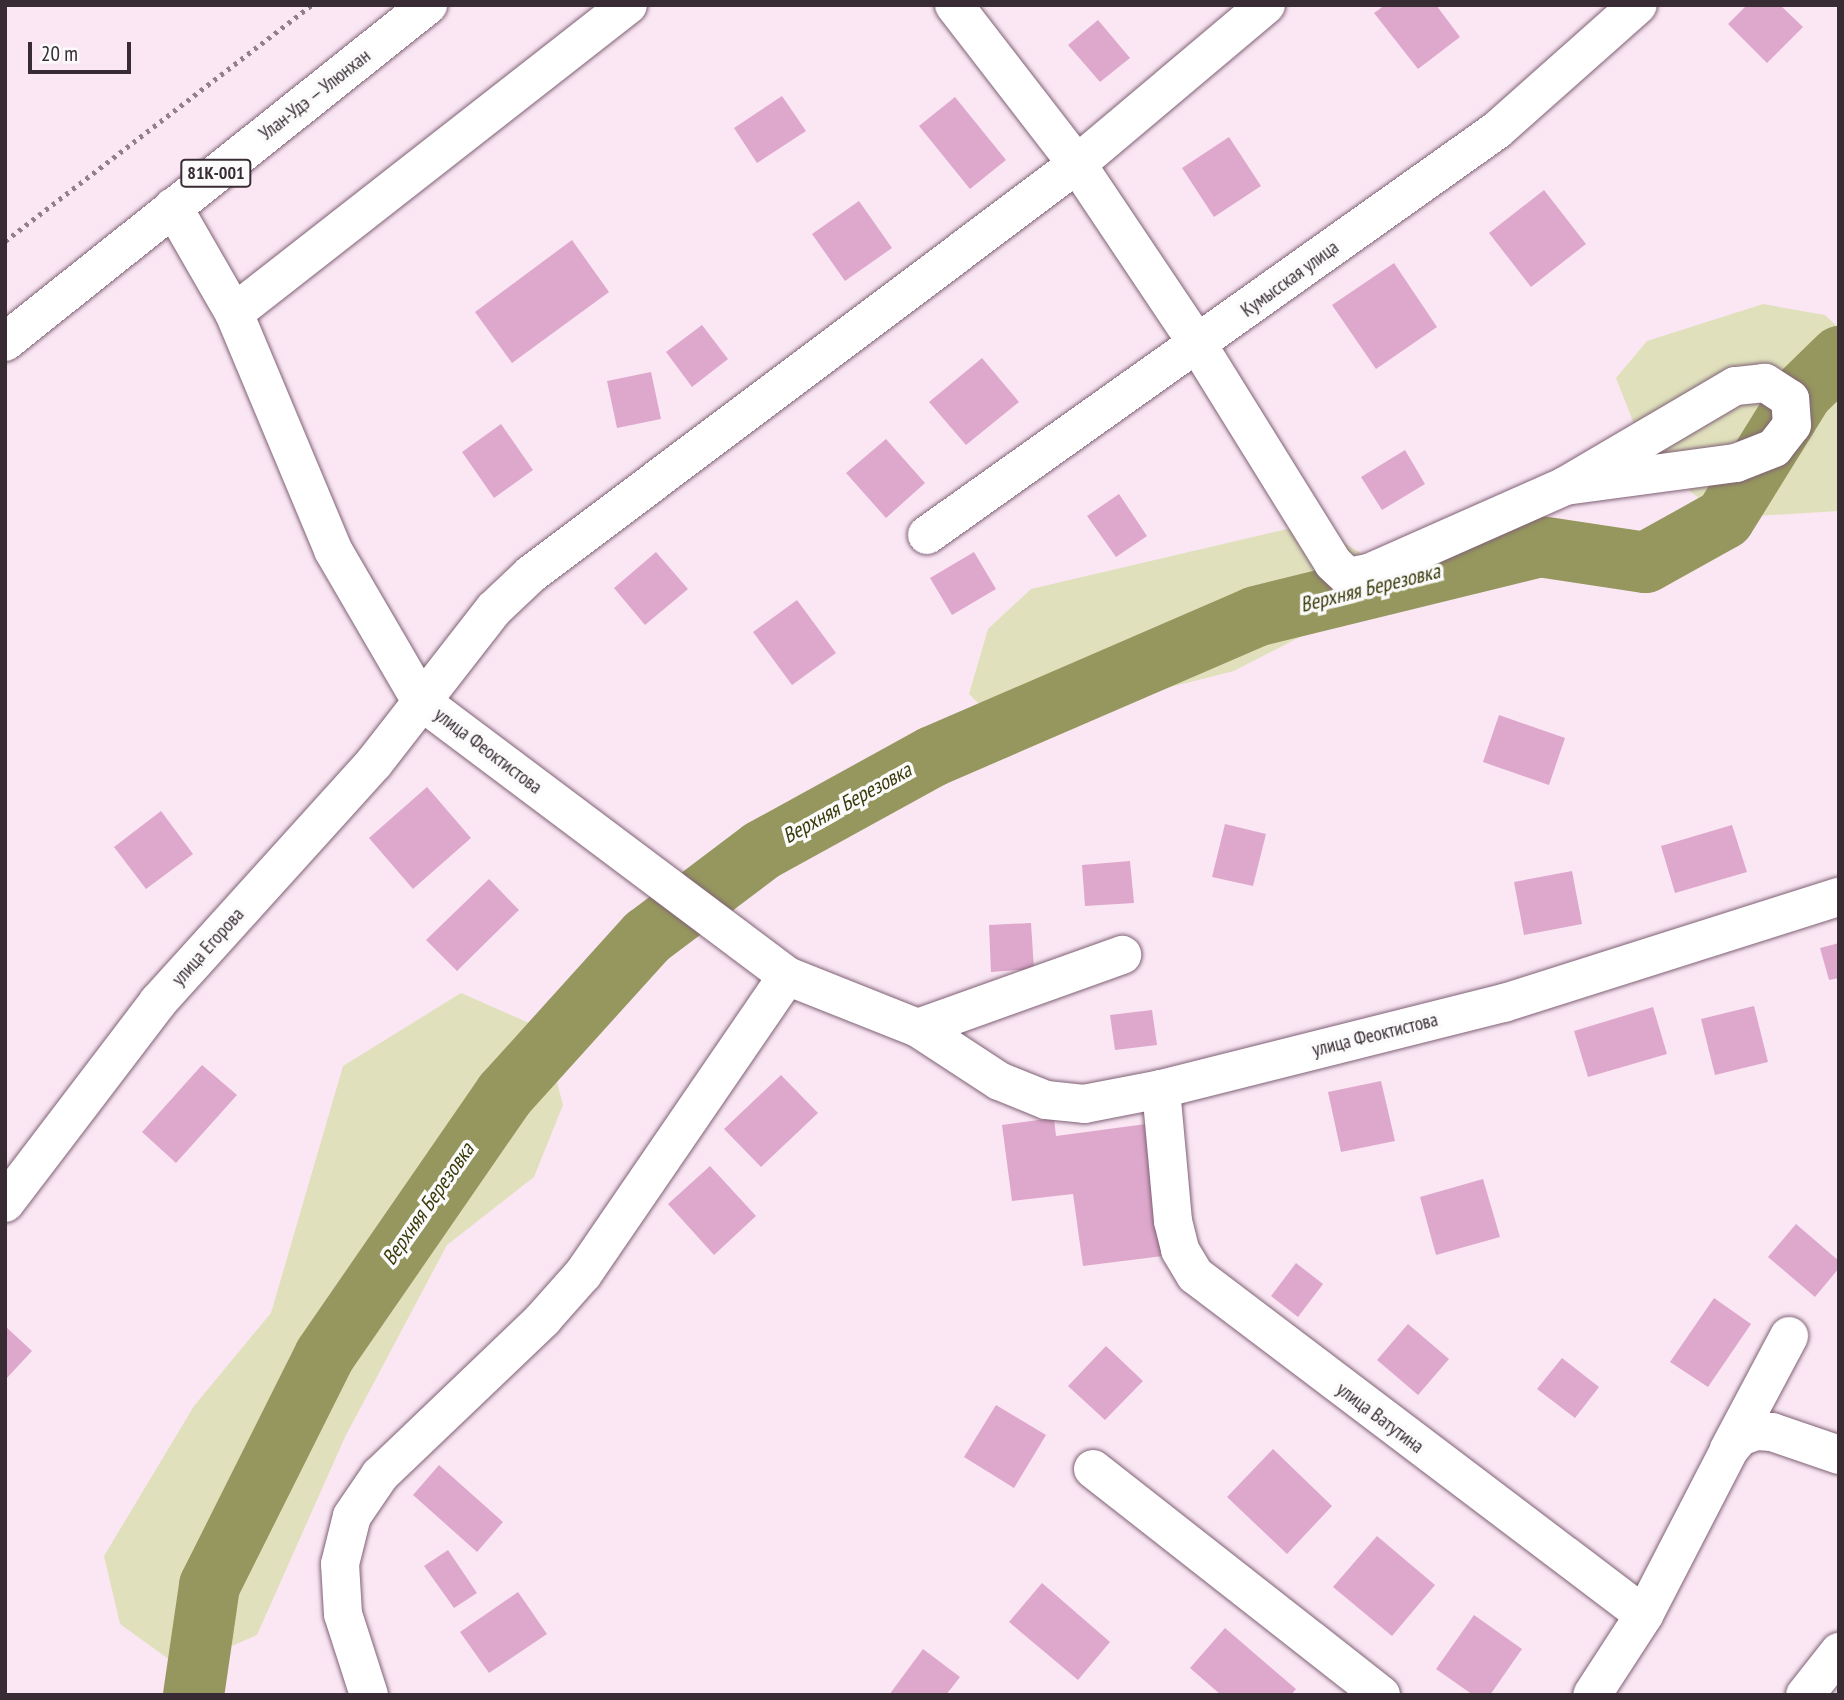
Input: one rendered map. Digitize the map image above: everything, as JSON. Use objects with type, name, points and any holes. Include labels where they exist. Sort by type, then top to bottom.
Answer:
[{"type":"street","name":"Улан-Удэ — Улюнхан","points":[[5,342],[428,5]]},
{"type":"street","points":[[234,313],[628,5]]},
{"type":"street","points":[[954,5],[1077,164],[1198,345],[1334,563],[1348,577],[1369,573],[1565,486],[1735,386],[1765,383],[1790,399],[1792,425],[1774,448],[1749,458],[1565,486]]},
{"type":"street","name":"улица Егорова","points":[[5,1202],[158,1002],[374,763],[494,609],[531,574],[1077,164],[1266,5]]},
{"type":"street","name":"Кумысская улица","points":[[927,536],[1497,130],[1638,5]]},
{"type":"street","name":"улица Феоктистова","points":[[173,207],[234,313],[333,550],[421,701],[787,976],[918,1028],[999,1081],[1046,1100],[1084,1104],[1161,1089],[1504,1003],[1839,897]]},
{"type":"street","points":[[918,1028],[1122,955]]},
{"type":"street","points":[[369,1695],[343,1614],[340,1563],[352,1516],[380,1475],[543,1319],[583,1273],[787,976]]},
{"type":"street","name":"улица Ватутина","points":[[1161,1089],[1173,1221],[1180,1250],[1195,1275],[1644,1615]]},
{"type":"street","points":[[1592,1695],[1644,1615],[1789,1336]]},
{"type":"street","points":[[1729,1450],[1740,1437],[1756,1431],[1839,1455]]},
{"type":"street","points":[[1093,1469],[1381,1695]]},
{"type":"street","points":[[1805,1695],[1839,1653]]},
{"type":"path","points":[[5,241],[311,5]]},
{"type":"green space","points":[[1763,304],[1825,315],[1839,328],[1839,511],[1724,518],[1647,457],[1616,378],[1647,341]]},
{"type":"green space","points":[[1313,523],[1362,554],[1354,609],[1234,671],[1004,729],[969,694],[988,629],[1031,589]]},
{"type":"green space","points":[[461,993],[543,1029],[563,1105],[534,1177],[447,1245],[345,1437],[257,1635],[181,1668],[120,1624],[104,1556],[194,1406],[271,1313],[343,1066]]},
{"type":"building","points":[[1385,5],[1436,5],[1460,37],[1418,69],[1374,13]]},
{"type":"building","points":[[1747,5],[1780,5],[1803,27],[1767,63],[1728,24]]},
{"type":"building","points":[[1098,20],[1130,58],[1100,82],[1068,45]]},
{"type":"building","points":[[782,96],[806,131],[757,163],[734,128]]},
{"type":"building","points":[[955,97],[1006,160],[970,189],[919,126]]},
{"type":"building","points":[[1229,137],[1261,186],[1214,217],[1182,168]]},
{"type":"building","points":[[1544,190],[1586,244],[1531,287],[1489,233]]},
{"type":"building","points":[[859,201],[892,248],[845,281],[812,234]]},
{"type":"building","points":[[572,240],[609,292],[512,363],[475,312]]},
{"type":"building","points":[[1394,263],[1437,327],[1376,369],[1332,305]]},
{"type":"building","points":[[702,325],[728,359],[692,387],[666,352]]},
{"type":"building","points":[[982,358],[1019,402],[966,445],[929,402]]},
{"type":"building","points":[[651,372],[661,419],[617,428],[607,381]]},
{"type":"building","points":[[501,424],[533,470],[494,498],[462,452]]},
{"type":"building","points":[[886,439],[925,483],[886,518],[846,473]]},
{"type":"building","points":[[1405,450],[1425,484],[1382,510],[1361,477]]},
{"type":"building","points":[[1119,494],[1147,536],[1116,557],[1087,516]]},
{"type":"building","points":[[656,552],[688,589],[645,625],[614,588]]},
{"type":"building","points":[[974,552],[996,589],[952,615],[930,578]]},
{"type":"building","points":[[797,600],[836,653],[792,685],[753,632]]},
{"type":"building","points":[[1499,715],[1565,738],[1549,785],[1483,762]]},
{"type":"building","points":[[427,787],[471,838],[413,889],[369,838]]},
{"type":"building","points":[[161,811],[193,854],[146,889],[114,847]]},
{"type":"building","points":[[1225,824],[1266,834],[1253,886],[1212,877]]},
{"type":"building","points":[[1732,825],[1747,872],[1675,893],[1661,846]]},
{"type":"building","points":[[1130,861],[1134,903],[1085,906],[1082,865]]},
{"type":"building","points":[[1572,871],[1582,924],[1524,935],[1514,882]]},
{"type":"building","points":[[489,879],[519,910],[457,971],[426,940]]},
{"type":"building","points":[[1031,923],[1034,969],[991,972],[989,925]]},
{"type":"building","points":[[1839,943],[1839,978],[1829,980],[1820,948]]},
{"type":"building","points":[[1754,1006],[1768,1062],[1715,1075],[1701,1019]]},
{"type":"building","points":[[1653,1007],[1667,1054],[1588,1077],[1574,1031]]},
{"type":"building","points":[[1152,1010],[1157,1045],[1115,1050],[1110,1015]]},
{"type":"building","points":[[202,1065],[237,1095],[176,1163],[142,1132]]},
{"type":"building","points":[[781,1075],[818,1113],[761,1167],[724,1129]]},
{"type":"building","points":[[1381,1081],[1395,1141],[1341,1152],[1328,1092]]},
{"type":"building","points":[[1054,1118],[1056,1136],[1146,1124],[1163,1256],[1083,1266],[1073,1194],[1012,1201],[1002,1125]]},
{"type":"building","points":[[710,1166],[756,1216],[714,1255],[668,1204]]},
{"type":"building","points":[[1483,1179],[1500,1237],[1436,1255],[1420,1197]]},
{"type":"building","points":[[1796,1224],[1839,1261],[1839,1268],[1815,1297],[1768,1257]]},
{"type":"building","points":[[1296,1263],[1323,1284],[1298,1317],[1271,1296]]},
{"type":"building","points":[[1714,1298],[1751,1324],[1708,1387],[1670,1362]]},
{"type":"building","points":[[1408,1324],[1449,1359],[1418,1395],[1377,1360]]},
{"type":"building","points":[[5,1326],[32,1351],[5,1380]]},
{"type":"building","points":[[1106,1346],[1143,1381],[1105,1420],[1068,1386]]},
{"type":"building","points":[[1562,1358],[1599,1387],[1575,1418],[1537,1389]]},
{"type":"building","points":[[996,1405],[1046,1435],[1014,1488],[964,1457]]},
{"type":"building","points":[[1273,1449],[1332,1506],[1287,1554],[1227,1497]]},
{"type":"building","points":[[439,1465],[503,1522],[477,1552],[413,1495]]},
{"type":"building","points":[[1377,1536],[1435,1585],[1392,1636],[1333,1587]]},
{"type":"building","points":[[448,1550],[477,1593],[454,1608],[424,1566]]},
{"type":"building","points":[[1042,1583],[1110,1642],[1078,1680],[1009,1622]]},
{"type":"building","points":[[518,1592],[547,1634],[489,1673],[460,1632]]},
{"type":"building","points":[[1474,1615],[1522,1649],[1490,1695],[1473,1695],[1436,1669]]},
{"type":"building","points":[[1225,1628],[1296,1689],[1291,1695],[1221,1695],[1190,1668]]},
{"type":"building","points":[[923,1649],[960,1677],[946,1695],[889,1695]]},
{"type":"waterway","name":"Верхняя Березовка","points":[[193,1695],[209,1585],[324,1355],[504,1094],[647,936],[761,850],[932,756],[1255,616],[1539,546],[1645,562],[1724,518],[1802,392],[1839,356]]}]
